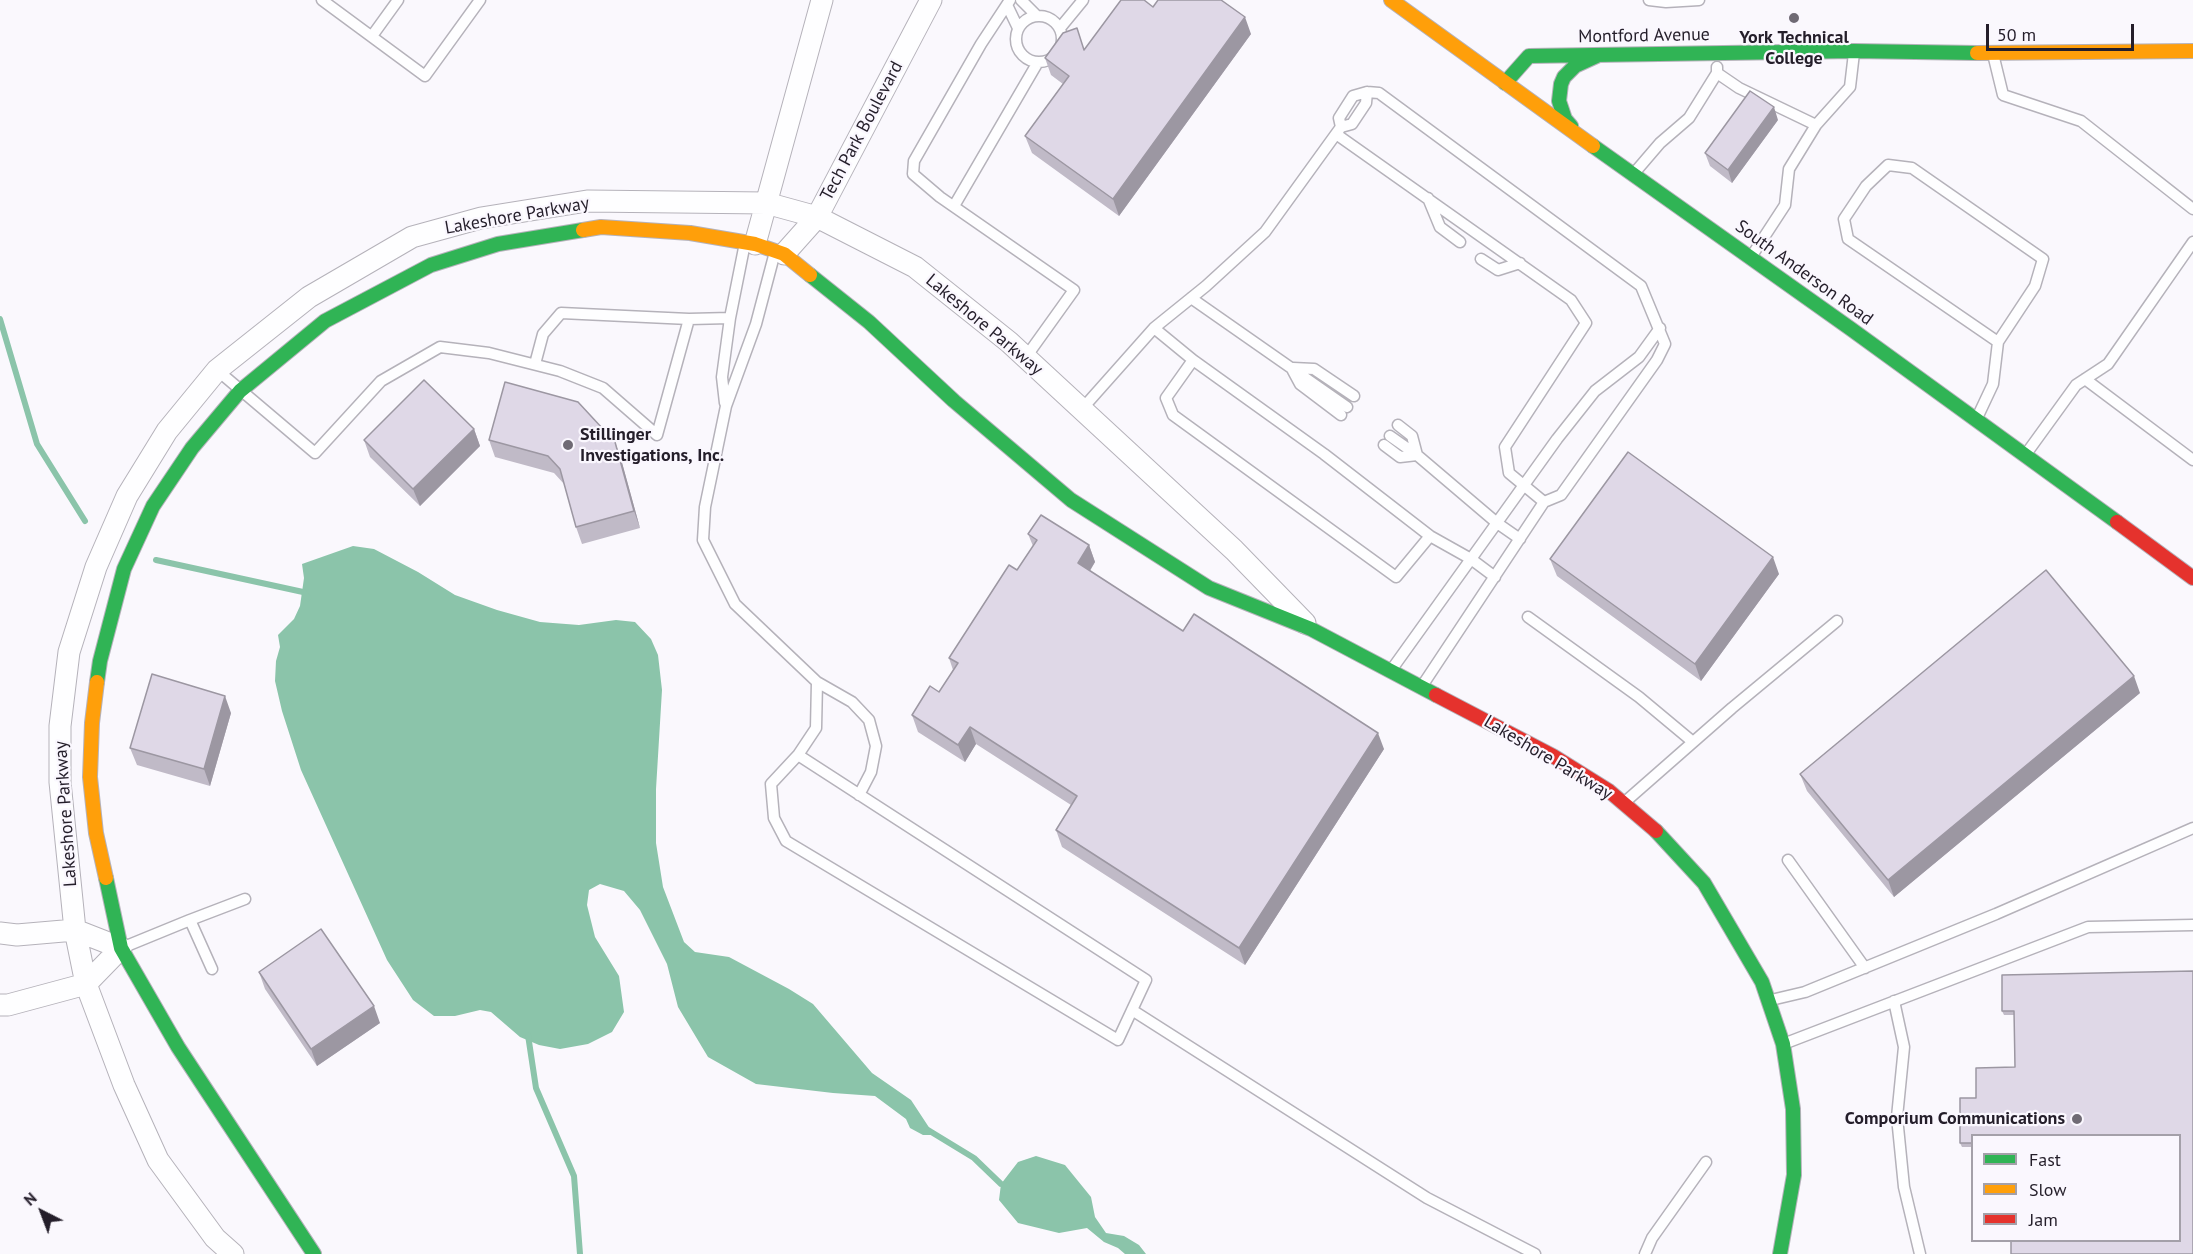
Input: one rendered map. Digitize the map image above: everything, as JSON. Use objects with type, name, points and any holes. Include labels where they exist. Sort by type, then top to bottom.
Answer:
[{"type":"street","points":[[750,243],[766,203],[822,0]]},
{"type":"street","name":"Tech Park Boulevard","points":[[780,253],[817,217],[931,0]]},
{"type":"street","name":"South Anderson Road","points":[[1391,0],[2193,578]]},
{"type":"street","name":"Montford Avenue","points":[[1505,83],[1529,56],[1717,52],[2193,51]]},
{"type":"street","points":[[1570,128],[1559,101],[1561,84],[1564,77],[1575,66],[1599,55]]},
{"type":"street","name":"Lakeshore Parkway","points":[[233,1254],[215,1238],[158,1160],[124,1084],[86,984],[75,930],[60,782],[60,726],[69,652],[96,567],[127,496],[167,431],[218,370],[309,297],[412,237],[481,218],[587,201],[766,203],[817,217],[915,267],[1026,357],[1234,550],[1311,629]]},
{"type":"street","name":"Lakeshore Parkway","points":[[314,1254],[178,1047],[121,948],[96,833],[90,777],[92,723],[100,661],[124,569],[153,506],[192,448],[240,391],[326,321],[431,265],[498,244],[601,227],[690,232],[750,243],[780,253],[868,322],[954,401],[1071,500],[1209,588],[1311,629],[1553,756],[1610,791],[1660,834],[1704,884],[1762,982],[1782,1044],[1793,1109],[1794,1175],[1780,1254]]},
{"type":"street","points":[[0,933],[17,935],[75,930],[121,948],[86,984],[8,1005],[0,1005]]},
{"type":"lane","points":[[322,0],[426,76],[480,0]]},
{"type":"lane","points":[[372,36],[398,0]]},
{"type":"lane","points":[[1008,2],[1018,28],[1016,44],[1019,51],[1024,57],[1038,62],[1045,61],[1057,53],[1062,40],[1060,28],[1052,20],[1038,16],[1021,0]]},
{"type":"lane","points":[[1060,28],[1083,0]]},
{"type":"lane","points":[[1649,0],[1666,2],[1699,0]]},
{"type":"lane","points":[[1008,2],[981,44],[914,161],[913,174],[954,206],[1074,290],[1026,357]]},
{"type":"lane","points":[[1018,28],[1030,18],[1038,16]]},
{"type":"lane","points":[[1750,257],[1785,205],[1789,169],[1816,125],[1850,87],[1854,51]]},
{"type":"lane","points":[[1634,173],[1660,143],[1689,118],[1717,73],[1717,52]]},
{"type":"lane","points":[[1993,53],[2003,95],[2081,122],[2193,209]]},
{"type":"lane","points":[[954,206],[1038,62]]},
{"type":"lane","points":[[1717,73],[1739,88],[1816,125]]},
{"type":"lane","points":[[1082,410],[1154,328],[1265,232],[1339,130],[1339,118],[1353,96],[1367,92],[1379,93],[1641,286],[1665,344],[1657,360],[1561,495],[1544,502],[1422,686]]},
{"type":"lane","points":[[1339,130],[1428,198],[1571,300],[1586,323],[1505,447],[1509,473],[1544,502]]},
{"type":"lane","points":[[1975,421],[1993,384],[1998,342],[2035,286],[2043,259],[1912,168],[1888,165],[1866,186],[1844,219],[1848,239],[1998,342]]},
{"type":"lane","points":[[1428,198],[1440,227],[1460,242]]},
{"type":"lane","points":[[2024,456],[2076,385],[2108,364],[2193,242]]},
{"type":"lane","points":[[726,406],[722,377],[730,318],[750,243]]},
{"type":"lane","points":[[780,253],[726,406],[705,507],[702,540],[735,604],[817,682],[852,702],[868,720],[876,746],[871,772],[859,795]]},
{"type":"lane","points":[[1481,259],[1498,270],[1520,263]]},
{"type":"lane","points":[[1191,298],[1292,368],[1344,411]]},
{"type":"lane","points":[[535,364],[543,333],[561,313],[689,319],[730,318]]},
{"type":"lane","points":[[218,370],[315,453],[381,381],[440,347],[489,352],[560,371],[603,388],[657,435],[689,319]]},
{"type":"lane","points":[[1154,328],[1193,360],[1324,454],[1430,536],[1495,577]]},
{"type":"lane","points":[[1391,670],[1557,439],[1595,391],[1639,357],[1660,328]]},
{"type":"lane","points":[[1193,360],[1166,398],[1173,415],[1396,577],[1430,536]]},
{"type":"lane","points":[[1292,368],[1314,369],[1354,396]]},
{"type":"lane","points":[[2085,379],[2193,460]]},
{"type":"lane","points":[[1398,425],[1412,435],[1417,455],[1497,523],[1520,539]]},
{"type":"lane","points":[[1387,441],[1400,457],[1417,455]]},
{"type":"lane","points":[[1528,617],[1638,697],[1693,742]]},
{"type":"lane","points":[[1624,803],[1837,621]]},
{"type":"lane","points":[[798,755],[1146,980],[1118,1040],[786,841],[774,818],[771,784],[798,755],[816,728],[817,682]]},
{"type":"lane","points":[[1768,1001],[1805,992],[1865,968],[2193,828]]},
{"type":"lane","points":[[1788,860],[1865,968]]},
{"type":"lane","points":[[121,948],[244,899]]},
{"type":"lane","points":[[190,920],[212,969]]},
{"type":"lane","points":[[1782,1044],[2088,927],[2193,926]]},
{"type":"lane","points":[[1893,1001],[1904,1047],[1897,1118],[1904,1187],[1920,1254]]},
{"type":"lane","points":[[1132,1010],[1426,1198],[1535,1254]]},
{"type":"lane","points":[[1645,1254],[1652,1238],[1706,1162]]},
{"type":"shaded area","points":[[353,546],[374,549],[455,595],[540,622],[579,625],[616,620],[635,622],[651,639],[658,655],[662,690],[656,789],[656,843],[663,887],[684,942],[695,952],[729,957],[813,1004],[872,1073],[911,1100],[934,1135],[923,1135],[910,1128],[906,1119],[875,1096],[756,1084],[708,1057],[678,1007],[667,964],[640,910],[624,891],[600,884],[589,890],[587,905],[595,937],[619,976],[624,1012],[612,1032],[588,1044],[560,1049],[539,1045],[520,1037],[491,1012],[480,1010],[455,1016],[434,1016],[413,1000],[387,960],[301,770],[275,681],[276,661],[280,647],[278,635],[294,619],[300,606],[304,578],[302,564]]},
{"type":"shaded area","points":[[1036,1156],[1065,1165],[1091,1197],[1095,1217],[1106,1233],[1124,1236],[1139,1245],[1146,1254],[1125,1254],[1104,1242],[1087,1228],[1059,1233],[1018,1223],[999,1200],[1001,1184],[1018,1162]]},
{"type":"building","points":[[1121,0],[1144,0],[1153,7],[1158,0],[1221,0],[1245,17],[1113,199],[1025,136],[1069,76],[1045,58],[1063,33],[1077,28],[1084,50]]},
{"type":"building","points":[[1750,91],[1774,107],[1728,170],[1705,153]]},
{"type":"building","points":[[424,380],[474,429],[413,489],[364,440]]},
{"type":"building","points":[[505,382],[578,402],[615,442],[634,511],[576,527],[560,469],[548,456],[489,440]]},
{"type":"building","points":[[1628,452],[1773,557],[1695,664],[1550,559]]},
{"type":"building","points":[[1041,515],[1089,545],[1078,563],[1183,631],[1194,614],[1378,733],[1239,948],[1056,830],[1077,796],[970,727],[958,745],[912,715],[930,686],[939,692],[958,663],[949,658],[1009,565],[1017,570],[1037,540],[1028,534]]},
{"type":"building","points":[[2046,570],[2134,676],[1888,880],[1800,774]]},
{"type":"building","points":[[152,674],[225,696],[204,769],[130,748]]},
{"type":"building","points":[[321,929],[374,1006],[311,1049],[259,972]]},
{"type":"building","name":"Comporium Communications","points":[[2193,971],[2193,1254],[2011,1254],[2011,1242],[2181,1242],[2181,1134],[1971,1134],[1971,1143],[1960,1143],[1960,1098],[1976,1098],[1976,1068],[2015,1067],[2014,1011],[2002,1011],[2002,975]]},
{"type":"waterway","points":[[0,319],[37,444],[85,521]]},
{"type":"waterway","points":[[156,560],[303,592],[308,598]]},
{"type":"waterway","points":[[528,1035],[536,1088],[574,1176],[580,1254]]},
{"type":"waterway","points":[[928,1130],[974,1158],[1001,1184],[1007,1186]]},
{"type":"traffic: fast","points":[[1505,83],[1529,56],[1854,51],[1977,53]]},
{"type":"traffic: fast","points":[[1570,128],[1559,101],[1561,84],[1564,77],[1575,66],[1599,55]]},
{"type":"traffic: fast","points":[[1593,146],[2117,522]]},
{"type":"traffic: fast","points":[[97,682],[100,661],[124,569],[153,506],[192,448],[240,391],[325,321],[431,265],[498,244],[583,230]]},
{"type":"traffic: fast","points":[[810,275],[869,322],[954,401],[1071,500],[1209,588],[1311,629],[1436,695]]},
{"type":"traffic: fast","points":[[1656,831],[1704,883],[1762,982],[1783,1044],[1793,1109],[1794,1175],[1780,1254]]},
{"type":"traffic: fast","points":[[106,878],[121,948],[178,1047],[314,1254]]},
{"type":"traffic: slow","points":[[1391,0],[1593,146]]},
{"type":"traffic: slow","points":[[1977,53],[2193,51]]},
{"type":"traffic: slow","points":[[583,230],[601,227],[690,233],[755,244],[784,254],[810,275]]},
{"type":"traffic: slow","points":[[97,682],[92,723],[90,777],[96,833],[106,878]]},
{"type":"traffic: jam","points":[[2117,522],[2193,578]]},
{"type":"traffic: jam","points":[[1436,695],[1553,756],[1609,791],[1656,831]]},
{"type":"place","name":"York Technical College","points":[[1794,18]]},
{"type":"place","name":"Stillinger Investigations, Inc.","points":[[568,445]]},
{"type":"place","name":"Comporium Communications","points":[[2077,1119]]}]
